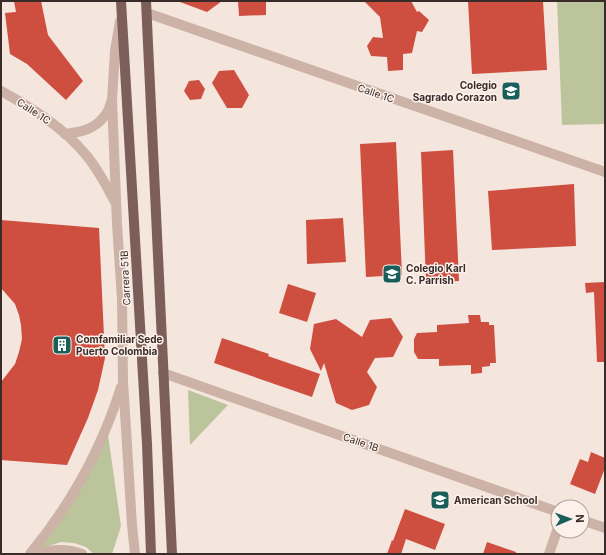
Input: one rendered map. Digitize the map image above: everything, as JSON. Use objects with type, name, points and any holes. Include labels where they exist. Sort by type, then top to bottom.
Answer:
[{"type":"main road","points":[[146,1],[172,554]]},
{"type":"main road","name":"Carrera 51B","points":[[122,6],[147,436],[151,554]]},
{"type":"street","points":[[122,6],[114,51],[112,100],[116,204],[122,299],[123,381],[135,554]]},
{"type":"street","name":"Calle 1C","points":[[147,13],[605,172]]},
{"type":"street","name":"Calle 1C","points":[[1,91],[44,117],[66,134],[86,154],[102,178],[116,204]]},
{"type":"street","points":[[66,134],[81,132],[95,126],[106,114],[112,100]]},
{"type":"street","name":"Calle 1B","points":[[164,373],[550,509]]},
{"type":"street","points":[[30,554],[61,513],[89,466],[105,433],[123,381]]},
{"type":"street","points":[[590,523],[605,528]]},
{"type":"street","points":[[549,554],[554,539]]},
{"type":"street","points":[[36,554],[48,550],[59,549],[82,554]]},
{"type":"green space","points":[[557,1],[605,1],[605,124],[562,125]]},
{"type":"green space","points":[[188,390],[228,405],[190,445]]},
{"type":"green space","points":[[108,435],[121,526],[112,554],[94,554],[86,547],[74,543],[61,542],[39,549]]},
{"type":"building","points":[[14,1],[41,1],[48,35],[83,81],[66,100],[27,64],[10,54],[5,13],[16,12]]},
{"type":"building","points":[[180,1],[222,1],[207,12]]},
{"type":"building","points":[[238,1],[266,1],[266,15],[239,16]]},
{"type":"building","points":[[364,1],[411,1],[417,12],[419,11],[429,20],[422,32],[417,31],[412,53],[403,54],[403,70],[388,71],[387,57],[371,56],[367,46],[373,37],[383,38],[380,17]]},
{"type":"building","points":[[468,1],[543,1],[547,70],[472,74]]},
{"type":"building","points":[[234,70],[249,95],[242,108],[227,108],[212,83],[219,71]]},
{"type":"building","points":[[199,80],[205,89],[201,99],[190,100],[184,91],[189,81]]},
{"type":"building","points":[[396,142],[402,275],[366,277],[360,144]]},
{"type":"building","points":[[453,150],[459,281],[426,283],[421,152]]},
{"type":"building","points":[[574,184],[576,246],[492,250],[488,191]]},
{"type":"building","points":[[343,218],[346,262],[307,264],[306,220]]},
{"type":"building","name":"Comfamiliar Sede Puerto Colombia","points":[[1,220],[99,228],[105,358],[98,390],[88,418],[67,465],[1,460],[1,382],[15,364],[22,339],[19,315],[15,304],[1,288]]},
{"type":"building","points":[[605,282],[605,362],[597,362],[594,292],[586,293],[585,283]]},
{"type":"building","points":[[288,284],[316,293],[307,322],[279,313]]},
{"type":"building","points":[[468,315],[480,315],[481,322],[489,322],[489,325],[494,325],[496,363],[490,363],[490,366],[482,367],[482,373],[471,374],[471,365],[439,366],[439,359],[418,359],[414,352],[414,339],[417,333],[437,332],[437,325],[469,323]]},
{"type":"building","points":[[391,318],[403,337],[393,357],[375,358],[367,372],[377,387],[369,405],[352,410],[336,403],[324,363],[321,371],[310,349],[314,324],[336,319],[362,337],[370,320]]},
{"type":"building","points":[[222,338],[320,374],[312,397],[214,363]]},
{"type":"building","points":[[591,452],[605,458],[605,468],[595,494],[570,484],[580,459],[588,462]]},
{"type":"building","points":[[405,509],[445,524],[435,550],[406,539],[401,554],[387,554]]},
{"type":"building","points":[[487,542],[516,552],[516,554],[483,554]]},
{"type":"place","name":"Colegio Sagrado Corazon","points":[[511,91]]},
{"type":"place","name":"Colegio Karl C. Parrish","points":[[392,274]]},
{"type":"place","name":"Comfamiliar Sede Puerto Colombia","points":[[62,345]]},
{"type":"place","name":"American School","points":[[440,500]]}]
